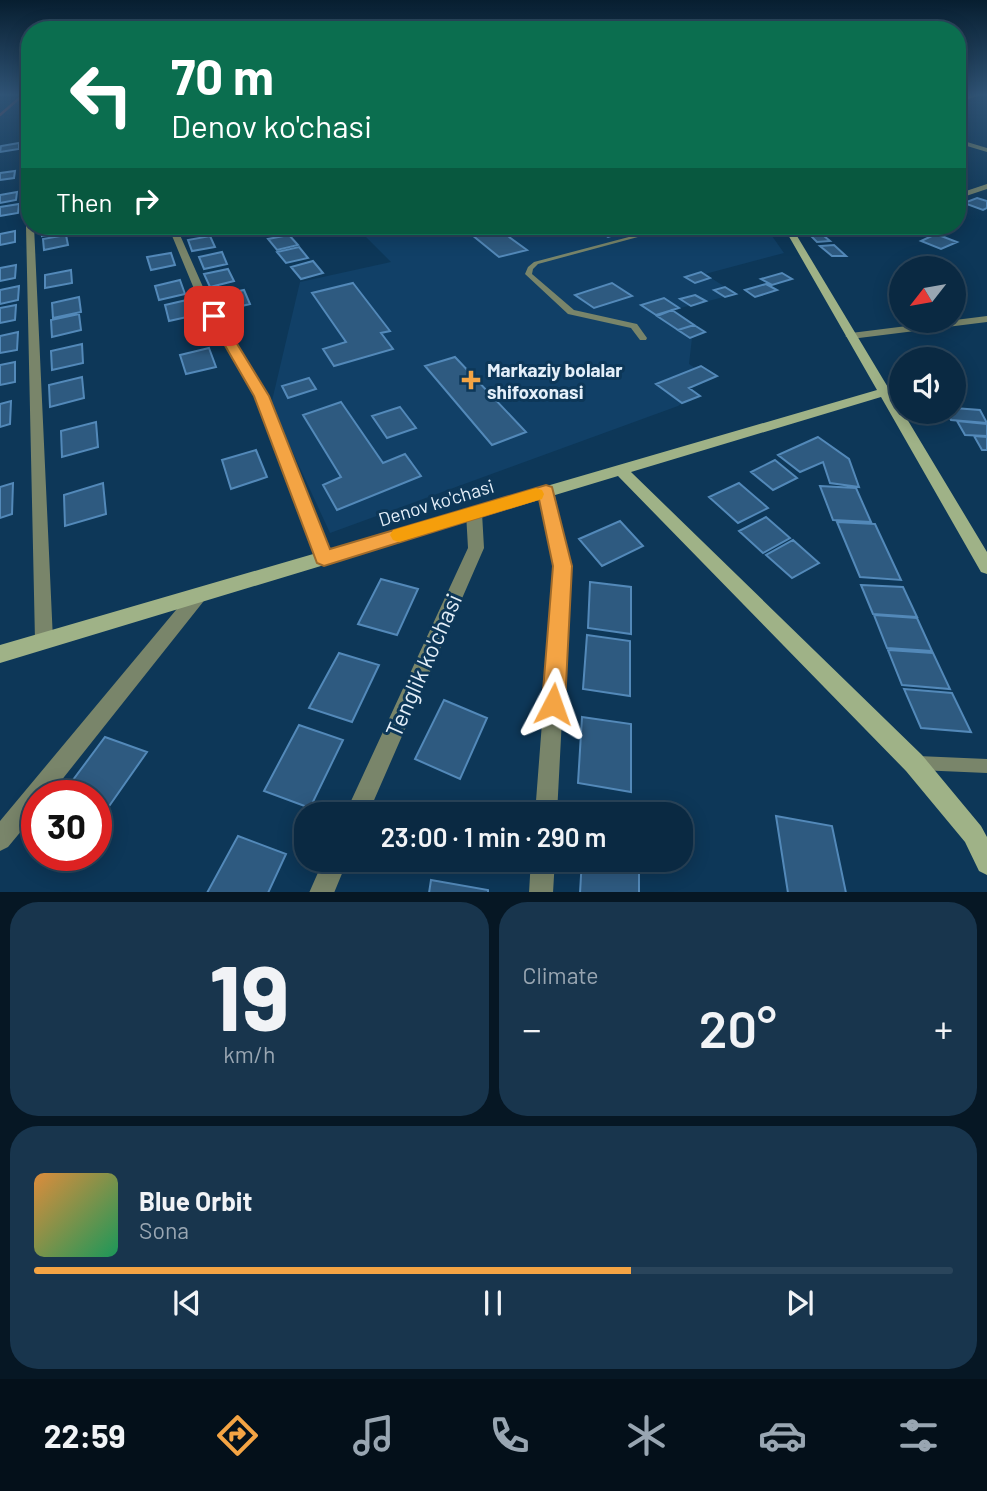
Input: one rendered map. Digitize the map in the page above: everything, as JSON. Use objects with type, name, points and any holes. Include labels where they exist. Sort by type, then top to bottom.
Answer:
[{"type":"street","points":[[966,144],[987,150]]},
{"type":"street","points":[[966,194],[987,186]]},
{"type":"street","points":[[30,235],[44,640]]},
{"type":"street","points":[[176,235],[202,296],[261,396],[324,558]]},
{"type":"street","points":[[792,235],[987,567]]},
{"type":"street","points":[[851,336],[987,319]]},
{"type":"street","name":"Denov ko'chasi","points":[[0,654],[884,392]]},
{"type":"street","points":[[620,469],[914,763],[973,834],[987,863]]},
{"type":"street","points":[[546,491],[562,566],[547,802]]},
{"type":"street","name":"Tenglik ko'chasi","points":[[361,802],[476,548],[474,513]]},
{"type":"street","points":[[0,839],[197,597]]},
{"type":"street","points":[[321,892],[330,872]]},
{"type":"street","points":[[541,892],[542,872]]},
{"type":"lane","points":[[642,235],[536,263],[528,274],[571,312],[635,326],[643,338]]},
{"type":"lane","points":[[914,763],[987,766]]},
{"type":"shaded area","name":"Markaziy bolalar shifoxonasi","points":[[364,235],[771,235],[784,253],[705,274],[736,294],[672,310],[705,332],[692,338],[689,364],[695,368],[657,384],[682,403],[678,406],[330,533],[271,405],[300,282],[391,262]]},
{"type":"building","points":[[19,143],[19,149],[0,152],[1,146]]},
{"type":"building","points":[[15,171],[14,178],[0,180],[0,173]]},
{"type":"building","points":[[17,192],[16,200],[0,203],[0,195]]},
{"type":"building","points":[[977,198],[987,201],[987,208],[983,210],[966,202]]},
{"type":"building","points":[[19,204],[18,213],[0,216],[0,207]]},
{"type":"building","points":[[15,231],[15,242],[0,245],[0,234]]},
{"type":"building","points":[[66,235],[68,245],[44,250],[43,239]]},
{"type":"building","points":[[289,235],[298,245],[277,250],[268,239]]},
{"type":"building","points":[[472,235],[506,235],[527,250],[499,257]]},
{"type":"building","points":[[810,235],[835,235],[824,236],[830,241],[817,242]]},
{"type":"building","points":[[939,235],[957,242],[941,249],[921,241]]},
{"type":"building","points":[[210,236],[215,247],[192,251],[188,240]]},
{"type":"building","points":[[834,245],[846,256],[832,256],[820,246]]},
{"type":"building","points":[[299,247],[308,258],[286,263],[277,252]]},
{"type":"building","points":[[222,252],[227,264],[204,269],[199,257]]},
{"type":"building","points":[[171,253],[175,265],[151,270],[147,257]]},
{"type":"building","points":[[313,261],[323,273],[301,279],[291,267]]},
{"type":"building","points":[[16,265],[15,278],[0,281],[0,268]]},
{"type":"building","points":[[228,269],[234,281],[210,287],[204,274]]},
{"type":"building","points":[[71,270],[72,283],[45,288],[45,275]]},
{"type":"building","points":[[701,272],[710,278],[695,283],[685,277]]},
{"type":"building","points":[[782,273],[792,279],[772,285],[761,279]]},
{"type":"building","points":[[180,280],[185,294],[159,300],[155,286]]},
{"type":"building","points":[[353,283],[390,331],[381,333],[393,349],[334,366],[323,349],[346,342],[312,293]]},
{"type":"building","points":[[612,283],[632,296],[594,308],[575,295]]},
{"type":"building","points":[[766,284],[777,290],[755,297],[745,290]]},
{"type":"building","points":[[19,286],[18,300],[0,304],[0,290]]},
{"type":"building","points":[[725,287],[736,294],[725,297],[714,290]]},
{"type":"building","points":[[244,290],[250,304],[225,310],[219,295]]},
{"type":"building","points":[[695,295],[706,301],[691,306],[680,299]]},
{"type":"building","points":[[79,297],[81,312],[53,318],[52,303]]},
{"type":"building","points":[[664,298],[679,308],[656,315],[641,305]]},
{"type":"building","points":[[191,299],[196,315],[169,321],[165,305]]},
{"type":"building","points":[[16,305],[15,320],[0,323],[0,308]]},
{"type":"building","points":[[672,310],[694,325],[678,330],[657,316]]},
{"type":"building","points":[[79,314],[81,330],[52,337],[51,320]]},
{"type":"building","points":[[694,325],[705,332],[690,338],[678,330]]},
{"type":"building","points":[[18,332],[17,350],[0,353],[0,336]]},
{"type":"building","points":[[82,344],[83,363],[52,370],[51,351]]},
{"type":"building","points":[[209,348],[216,367],[186,374],[180,355]]},
{"type":"building","points":[[455,357],[526,432],[492,445],[425,366]]},
{"type":"building","points":[[15,362],[15,382],[0,385],[0,365]]},
{"type":"building","points":[[701,366],[717,376],[689,388],[700,396],[682,403],[656,384]]},
{"type":"building","points":[[82,377],[84,398],[50,407],[49,385]]},
{"type":"building","points":[[309,378],[316,389],[288,398],[282,386]]},
{"type":"building","points":[[11,401],[10,424],[0,427],[0,404]]},
{"type":"building","points":[[341,402],[383,463],[405,454],[421,476],[337,510],[323,485],[341,477],[303,415]]},
{"type":"building","points":[[400,407],[416,428],[387,438],[372,416]]},
{"type":"building","points":[[966,409],[980,410],[987,423],[966,421]]},
{"type":"building","points":[[96,422],[98,447],[62,457],[61,431]]},
{"type":"building","points":[[966,422],[987,424],[987,436],[965,435],[959,424]]},
{"type":"building","points":[[974,436],[987,437],[987,450],[982,450]]},
{"type":"building","points":[[818,437],[849,459],[859,487],[830,483],[823,462],[800,472],[778,455]]},
{"type":"building","points":[[256,450],[267,477],[231,489],[222,460]]},
{"type":"building","points":[[775,460],[797,478],[773,490],[751,472]]},
{"type":"building","points":[[13,483],[12,514],[0,518],[0,487]]},
{"type":"building","points":[[103,483],[106,514],[65,526],[64,495]]},
{"type":"building","points":[[739,483],[768,508],[738,523],[709,497]]},
{"type":"building","points":[[820,486],[856,488],[871,522],[833,520]]},
{"type":"building","points":[[766,517],[790,538],[763,553],[739,531]]},
{"type":"building","points":[[620,521],[643,546],[602,566],[579,539]]},
{"type":"building","points":[[837,522],[875,524],[901,580],[860,577]]},
{"type":"building","points":[[793,540],[819,563],[792,578],[766,555]]},
{"type":"building","points":[[381,579],[418,589],[397,635],[358,624]]},
{"type":"building","points":[[590,582],[631,587],[631,634],[588,628]]},
{"type":"building","points":[[861,585],[903,587],[917,617],[873,614]]},
{"type":"building","points":[[874,615],[917,618],[932,651],[887,648]]},
{"type":"building","points":[[587,635],[630,641],[630,696],[583,689]]},
{"type":"building","points":[[888,650],[933,653],[950,689],[902,685]]},
{"type":"building","points":[[339,653],[379,665],[352,722],[309,708]]},
{"type":"building","points":[[904,689],[952,693],[971,732],[921,728]]},
{"type":"building","points":[[444,700],[487,718],[460,779],[415,759]]},
{"type":"building","points":[[582,717],[631,724],[631,792],[578,783]]},
{"type":"building","points":[[299,725],[343,740],[313,802],[294,802],[264,791]]},
{"type":"building","points":[[105,737],[147,752],[112,802],[112,780],[73,780]]},
{"type":"building","points":[[776,816],[832,826],[846,892],[788,892]]},
{"type":"building","points":[[238,836],[286,854],[268,892],[208,892]]},
{"type":"building","points":[[581,872],[639,872],[639,892],[580,892]]},
{"type":"building","points":[[431,880],[488,890],[488,892],[429,892]]},
{"type":"slow traffic","points":[[399,535],[536,494]]},
{"type":"place","name":"Markaziy bolalar shifoxonasi","points":[[471,380]]},
{"type":"route","points":[[214,316],[261,396],[324,558],[546,491],[562,566],[553,704]]}]
